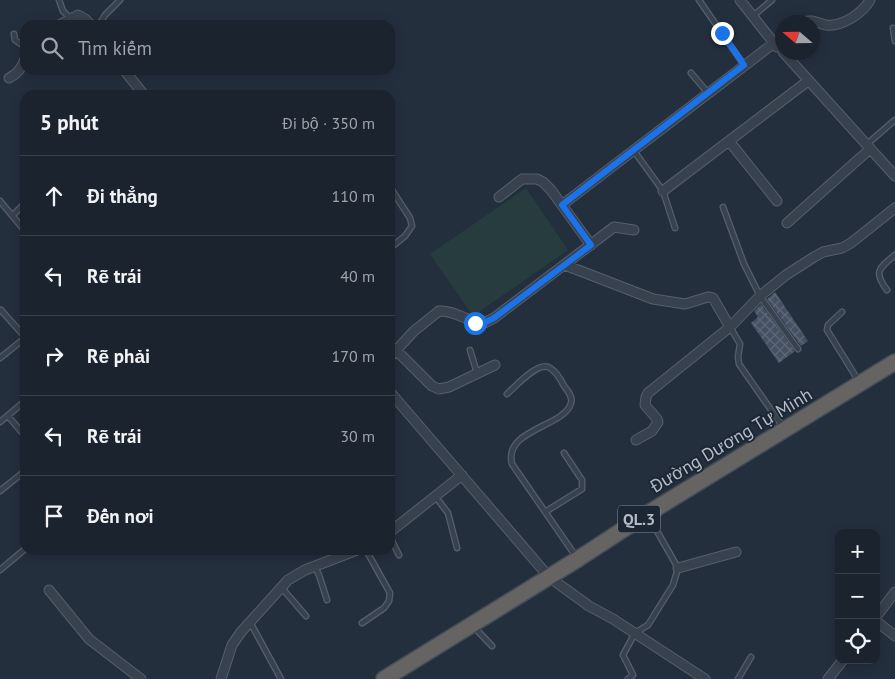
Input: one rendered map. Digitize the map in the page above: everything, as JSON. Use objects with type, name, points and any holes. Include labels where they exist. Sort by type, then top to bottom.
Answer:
[{"type":"highway","name":"Đường Dương Tự Minh","points":[[386,679],[647,514],[895,362]]},
{"type":"street","points":[[562,205],[774,43],[740,0]]},
{"type":"street","points":[[820,22],[833,25],[858,14],[865,9],[870,0]]},
{"type":"street","points":[[67,20],[78,15],[86,20]]},
{"type":"street","points":[[790,60],[895,176]]},
{"type":"street","points":[[9,78],[20,70]]},
{"type":"street","points":[[128,75],[140,90]]},
{"type":"street","points":[[663,191],[808,80]]},
{"type":"street","points":[[729,141],[777,201]]},
{"type":"street","points":[[787,223],[868,147]]},
{"type":"street","points":[[499,197],[522,179],[536,179],[543,182],[591,245]]},
{"type":"street","points":[[636,440],[652,431],[658,422],[646,405],[648,393],[730,327],[760,296],[786,275],[823,252],[842,248],[851,243],[895,208]]},
{"type":"street","points":[[395,351],[438,311],[451,312],[475,323],[484,323],[494,318],[614,227],[634,230]]},
{"type":"street","points":[[565,265],[653,299],[686,304],[708,297],[713,298],[730,327]]},
{"type":"street","points":[[395,355],[439,390],[495,365]]},
{"type":"street","points":[[395,398],[549,577],[589,606],[635,633],[702,678]]},
{"type":"street","points":[[395,528],[462,475]]},
{"type":"street","points":[[678,568],[736,552]]},
{"type":"street","points":[[221,679],[232,645],[281,587],[288,580],[314,566],[344,555]]},
{"type":"street","points":[[49,590],[89,639],[141,679]]},
{"type":"street","points":[[880,612],[895,592]]},
{"type":"street","points":[[880,624],[895,636]]},
{"type":"street","points":[[828,679],[840,664]]},
{"type":"lane","points":[[58,0],[63,11],[70,18]]},
{"type":"lane","points":[[102,20],[120,0]]},
{"type":"lane","points":[[700,0],[744,65]]},
{"type":"lane","points":[[752,16],[772,0]]},
{"type":"lane","points":[[893,28],[895,41]]},
{"type":"lane","points":[[14,34],[20,44]]},
{"type":"lane","points":[[690,73],[708,93]]},
{"type":"lane","points":[[868,147],[895,120]]},
{"type":"lane","points":[[633,150],[663,191],[675,228]]},
{"type":"lane","points":[[395,195],[410,218],[412,226],[406,236],[395,244]]},
{"type":"lane","points":[[0,201],[20,224]]},
{"type":"lane","points":[[723,207],[744,264],[760,296],[798,349]]},
{"type":"lane","points":[[13,215],[20,208]]},
{"type":"lane","points":[[887,290],[879,279],[878,273],[882,266],[895,255]]},
{"type":"lane","points":[[1,310],[20,331]]},
{"type":"lane","points":[[842,312],[828,325],[827,330],[860,384]]},
{"type":"lane","points":[[730,327],[740,344],[739,364],[786,430]]},
{"type":"lane","points":[[0,358],[20,341]]},
{"type":"lane","points":[[470,350],[478,373]]},
{"type":"lane","points":[[507,394],[532,372],[542,366],[549,367],[558,375],[570,395],[571,403],[566,412],[519,440],[512,447],[510,456],[512,464],[578,559]]},
{"type":"lane","points":[[0,422],[20,405]]},
{"type":"lane","points":[[8,416],[20,430]]},
{"type":"lane","points":[[545,512],[582,489],[582,480],[564,452]]},
{"type":"lane","points":[[0,491],[20,475]]},
{"type":"lane","points":[[435,496],[448,513],[457,548]]},
{"type":"lane","points":[[628,679],[633,675],[623,655],[635,633],[648,624],[673,585],[678,568],[647,514]]},
{"type":"lane","points":[[395,547],[399,555]]},
{"type":"lane","points":[[0,570],[20,552]]},
{"type":"lane","points":[[362,623],[384,608],[389,601],[390,593],[369,555]]},
{"type":"lane","points":[[314,566],[327,600]]},
{"type":"lane","points":[[281,587],[306,616]]},
{"type":"lane","points":[[250,622],[282,679]]},
{"type":"lane","points":[[472,625],[492,646]]},
{"type":"lane","points":[[738,679],[750,657]]},
{"type":"green space","points":[[526,188],[568,250],[473,316],[430,254]]},
{"type":"building","points":[[775,292],[808,341],[801,346],[767,299]]},
{"type":"building","points":[[761,304],[795,351],[779,363],[751,323],[758,317],[754,311]]},
{"type":"route","points":[[475,323],[484,323],[494,318],[591,245],[562,205],[744,65],[722,33]]}]
